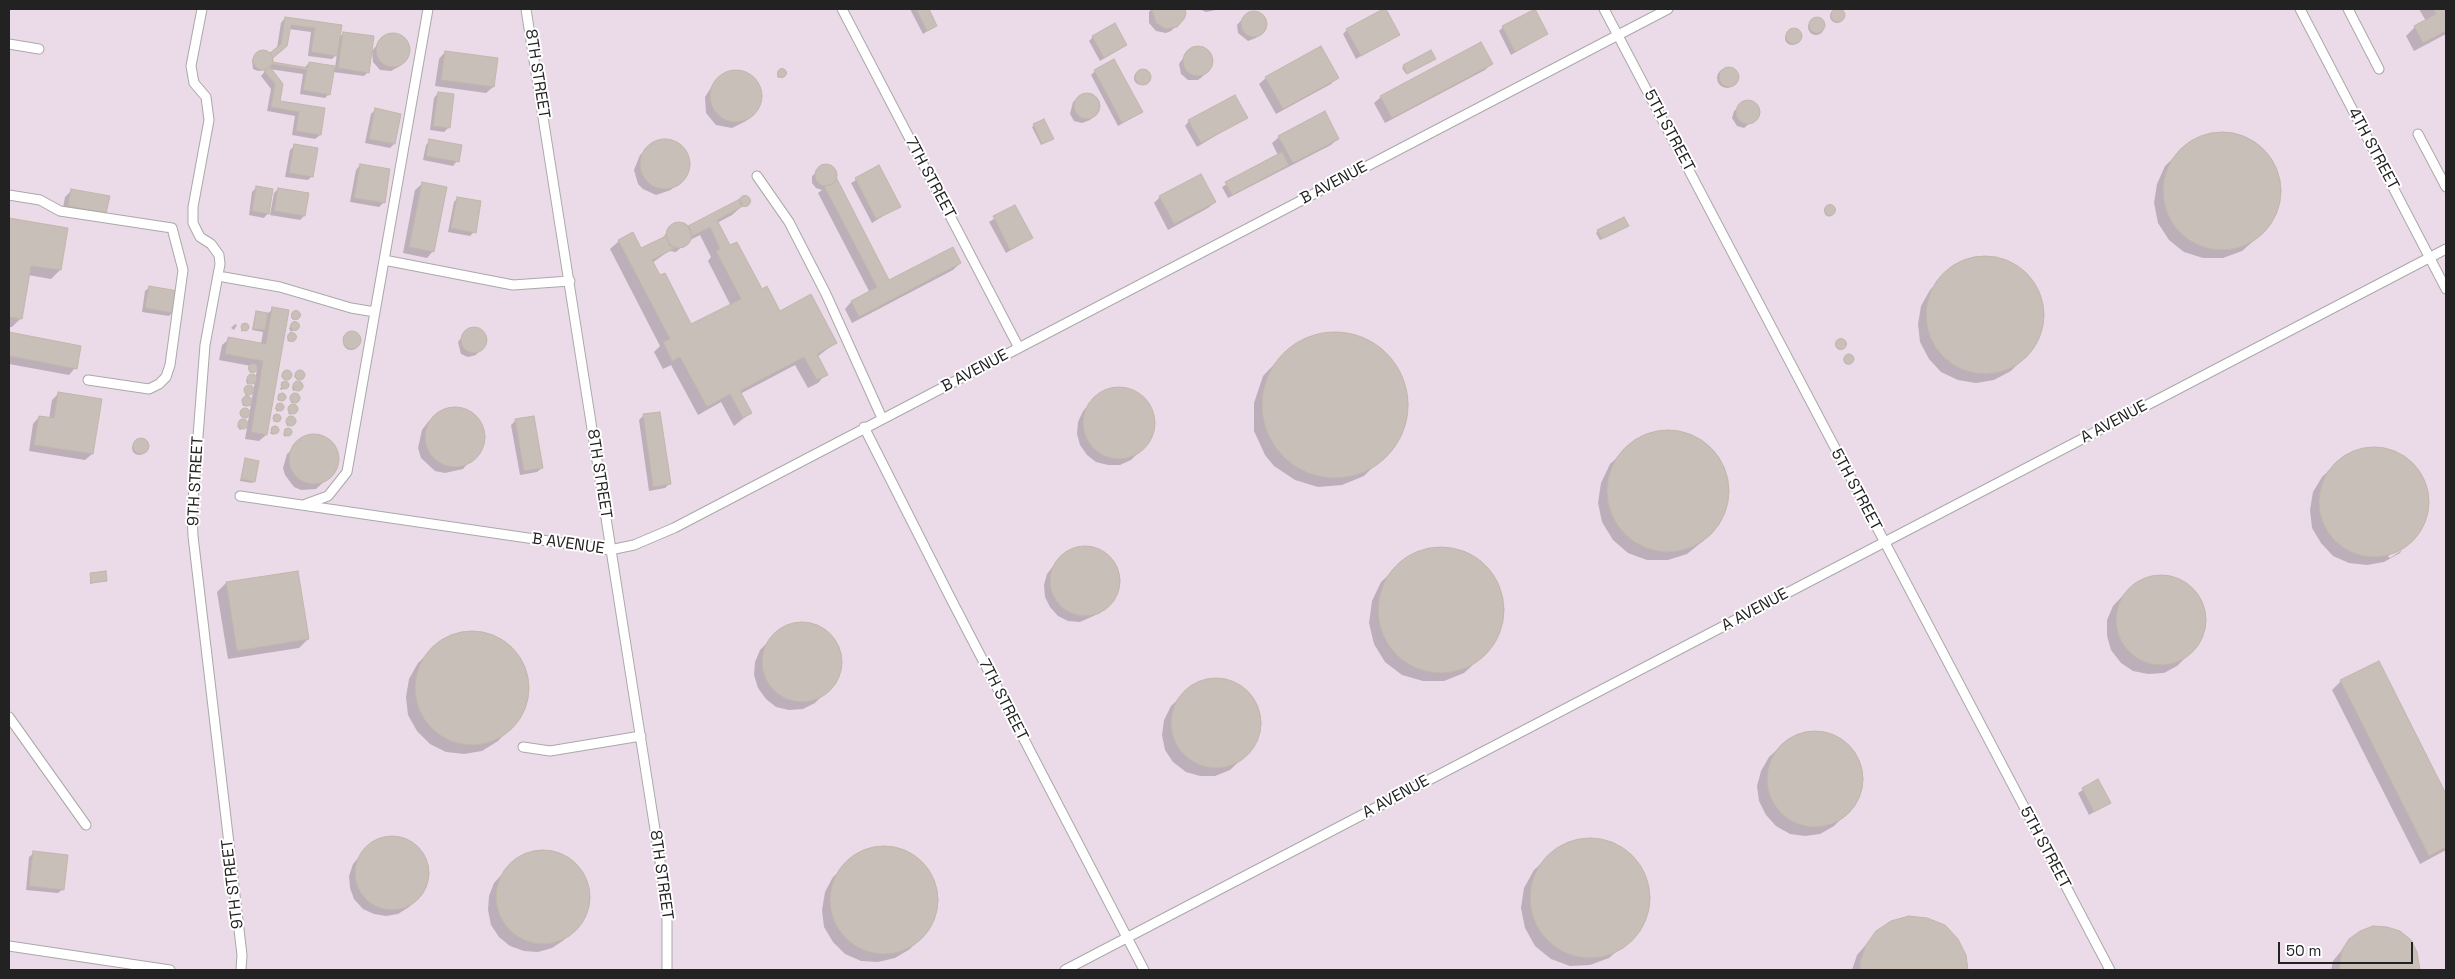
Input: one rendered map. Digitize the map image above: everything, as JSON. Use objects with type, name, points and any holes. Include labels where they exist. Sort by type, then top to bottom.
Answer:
[{"type":"lane","name":"9TH STREET","points":[[202,9],[191,66],[194,83],[206,97],[210,120],[193,207],[193,223],[200,237],[211,244],[219,255],[218,276],[205,345],[192,521],[242,955],[241,970]]},
{"type":"lane","points":[[302,505],[328,496],[347,472],[428,9]]},
{"type":"lane","name":"8TH STREET","points":[[526,9],[667,906],[667,970]]},
{"type":"lane","name":"7TH STREET","points":[[842,9],[1019,348]]},
{"type":"lane","name":"5TH STREET","points":[[1604,9],[2110,970]]},
{"type":"lane","name":"B AVENUE","points":[[240,496],[610,550],[634,545],[674,528],[1668,9]]},
{"type":"lane","name":"4TH STREET","points":[[2300,9],[2446,289]]},
{"type":"lane","points":[[2348,9],[2379,69]]},
{"type":"lane","points":[[9,44],[39,49]]},
{"type":"lane","points":[[2418,134],[2446,188]]},
{"type":"lane","points":[[757,176],[789,222],[882,418]]},
{"type":"lane","points":[[9,195],[40,200],[60,211],[172,228],[183,270],[170,365],[166,377],[159,384],[149,389],[88,380]]},
{"type":"lane","name":"A AVENUE","points":[[1065,970],[2446,249]]},
{"type":"lane","points":[[384,260],[513,285],[570,281]]},
{"type":"lane","points":[[218,276],[280,287],[351,308],[375,312]]},
{"type":"lane","name":"7TH STREET","points":[[864,428],[1144,970]]},
{"type":"lane","points":[[9,717],[86,825]]},
{"type":"lane","points":[[522,747],[550,751],[640,736]]},
{"type":"lane","points":[[9,946],[170,970]]},
{"type":"shaded area","points":[[9,9],[2446,9],[2446,970],[9,970]]},
{"type":"building","points":[[1835,8],[1841,8],[1845,15],[1841,22],[1835,22],[1831,18],[1831,12]]},
{"type":"building","points":[[916,9],[929,9],[937,26],[927,31]]},
{"type":"building","points":[[1152,9],[1185,9],[1186,14],[1177,27],[1166,29],[1156,23]]},
{"type":"building","points":[[1386,9],[1400,35],[1361,56],[1346,29]]},
{"type":"building","points":[[1535,9],[1548,34],[1515,52],[1502,26]]},
{"type":"building","points":[[2433,9],[2446,9],[2446,31],[2423,43],[2414,26],[2436,14]]},
{"type":"building","points":[[1254,11],[1263,15],[1267,24],[1263,33],[1254,37],[1245,33],[1241,24],[1245,15]]},
{"type":"building","points":[[285,17],[342,25],[337,56],[311,52],[315,28],[291,25],[287,46],[273,58],[270,53],[281,44]]},
{"type":"building","points":[[1814,17],[1820,17],[1825,22],[1823,31],[1814,33],[1809,28],[1809,22]]},
{"type":"building","points":[[1115,23],[1127,45],[1104,58],[1092,36]]},
{"type":"building","points":[[1794,28],[1802,36],[1794,44],[1786,36]]},
{"type":"building","points":[[343,32],[374,36],[369,73],[338,68]]},
{"type":"building","points":[[393,33],[400,34],[405,38],[409,43],[409,57],[405,62],[400,66],[393,67],[386,66],[381,62],[377,57],[376,50],[377,43],[381,38],[386,34]]},
{"type":"building","points":[[1481,42],[1493,64],[1392,118],[1380,96]]},
{"type":"building","points":[[1198,46],[1209,50],[1213,61],[1209,72],[1198,76],[1187,72],[1183,61],[1187,50]]},
{"type":"building","points":[[1321,46],[1339,78],[1283,109],[1265,77]]},
{"type":"building","points":[[263,50],[270,53],[273,60],[270,67],[263,70],[256,67],[253,60],[256,53]]},
{"type":"building","points":[[1431,50],[1436,59],[1407,74],[1403,65]]},
{"type":"building","points":[[445,51],[498,58],[494,87],[441,80]]},
{"type":"building","points":[[1114,59],[1143,112],[1122,123],[1094,70]]},
{"type":"building","points":[[273,62],[308,68],[309,62],[335,66],[330,95],[303,90],[307,70],[272,64]]},
{"type":"building","points":[[270,67],[283,84],[280,101],[325,108],[321,135],[296,131],[299,112],[271,107],[275,84],[264,71]]},
{"type":"building","points":[[1729,67],[1736,70],[1739,77],[1736,84],[1729,87],[1722,84],[1719,77],[1722,70]]},
{"type":"building","points":[[782,69],[786,73],[782,77],[778,73]]},
{"type":"building","points":[[1140,69],[1146,69],[1151,74],[1149,83],[1140,85],[1135,80],[1135,74]]},
{"type":"building","points":[[736,70],[750,74],[758,82],[762,96],[758,110],[750,118],[736,122],[722,118],[714,110],[710,96],[714,82],[722,74]]},
{"type":"building","points":[[438,92],[454,94],[450,128],[433,126]]},
{"type":"building","points":[[1087,93],[1096,97],[1100,106],[1096,115],[1087,119],[1078,115],[1074,106],[1078,97]]},
{"type":"building","points":[[1235,95],[1248,118],[1201,143],[1188,120]]},
{"type":"building","points":[[1748,100],[1753,101],[1759,107],[1759,117],[1753,123],[1748,124],[1743,123],[1737,117],[1736,112],[1737,107],[1743,101]]},
{"type":"building","points":[[375,108],[401,114],[395,144],[369,139]]},
{"type":"building","points":[[1325,111],[1339,139],[1293,163],[1278,136]]},
{"type":"building","points":[[1044,119],[1054,139],[1042,144],[1033,124]]},
{"type":"building","points":[[2222,132],[2245,136],[2264,149],[2277,168],[2281,191],[2277,214],[2264,233],[2245,246],[2222,250],[2199,246],[2180,233],[2167,214],[2163,191],[2167,168],[2180,149],[2199,136]]},
{"type":"building","points":[[429,139],[462,145],[459,162],[426,156]]},
{"type":"building","points":[[665,139],[679,143],[686,150],[690,164],[686,178],[679,185],[665,189],[651,185],[644,178],[640,164],[644,150],[651,143]]},
{"type":"building","points":[[294,144],[318,148],[313,177],[289,173]]},
{"type":"building","points":[[1282,152],[1289,165],[1232,195],[1225,182]]},
{"type":"building","points":[[360,164],[390,169],[385,203],[354,198]]},
{"type":"building","points":[[826,164],[834,167],[837,175],[834,183],[826,186],[818,183],[815,175],[818,167]]},
{"type":"building","points":[[879,165],[901,207],[876,219],[855,178]]},
{"type":"building","points":[[1201,174],[1216,202],[1174,224],[1159,196]]},
{"type":"building","points":[[837,179],[889,280],[953,247],[961,263],[859,317],[851,301],[877,287],[824,186],[833,184]]},
{"type":"building","points":[[422,182],[447,187],[434,252],[409,247]]},
{"type":"building","points":[[256,186],[273,189],[269,214],[252,211]]},
{"type":"building","points":[[278,188],[309,193],[305,216],[274,211]]},
{"type":"building","points":[[71,189],[110,196],[106,213],[68,206]]},
{"type":"building","points":[[745,195],[751,201],[745,207],[739,201]]},
{"type":"building","points":[[457,197],[481,201],[476,233],[451,228]]},
{"type":"building","points":[[740,199],[743,206],[717,220],[730,245],[737,242],[762,289],[767,286],[780,311],[811,294],[837,343],[817,354],[828,375],[817,380],[804,357],[740,391],[752,413],[743,418],[730,394],[707,407],[680,357],[672,361],[663,342],[670,339],[618,240],[633,232],[641,248],[666,236],[669,245],[675,248],[652,260],[660,275],[665,273],[691,324],[741,299],[716,251],[720,249],[710,227],[692,236],[688,226]]},
{"type":"building","points":[[1015,205],[1033,238],[1010,250],[993,216]]},
{"type":"building","points":[[1828,205],[1832,205],[1835,210],[1834,214],[1828,215],[1825,212],[1825,208]]},
{"type":"building","points":[[1624,217],[1629,226],[1602,239],[1597,230]]},
{"type":"building","points":[[9,218],[68,228],[61,270],[31,266],[22,319],[9,317]]},
{"type":"building","points":[[679,222],[688,226],[692,235],[688,244],[679,248],[670,244],[666,235],[670,226]]},
{"type":"building","points":[[1985,256],[1996,257],[2018,266],[2034,282],[2043,304],[2043,326],[2034,348],[2018,364],[1996,373],[1985,374],[1974,373],[1952,364],[1936,348],[1927,326],[1926,315],[1927,304],[1936,282],[1952,266],[1974,257]]},
{"type":"building","points":[[149,286],[178,291],[174,313],[145,308]]},
{"type":"building","points":[[272,307],[289,310],[267,435],[251,432],[263,361],[225,354],[228,337],[266,344]]},
{"type":"building","points":[[256,311],[268,313],[265,330],[253,329]]},
{"type":"building","points":[[296,311],[300,315],[296,319],[292,315]]},
{"type":"building","points":[[295,322],[299,326],[295,330],[291,326]]},
{"type":"building","points":[[245,323],[249,327],[245,331],[241,327]]},
{"type":"building","points":[[474,327],[483,331],[487,340],[483,349],[474,353],[465,349],[461,340],[465,331]]},
{"type":"building","points":[[352,331],[358,334],[361,340],[358,346],[352,349],[346,346],[343,340],[346,334]]},
{"type":"building","points":[[9,332],[81,346],[77,369],[9,356]]},
{"type":"building","points":[[1335,332],[1363,337],[1387,353],[1403,377],[1408,405],[1403,433],[1387,457],[1363,473],[1335,478],[1307,473],[1283,457],[1267,433],[1262,405],[1267,377],[1283,353],[1307,337]]},
{"type":"building","points":[[292,333],[296,337],[292,341],[288,337]]},
{"type":"building","points":[[1839,339],[1843,339],[1846,344],[1845,348],[1839,349],[1836,346],[1836,342]]},
{"type":"building","points":[[1847,354],[1851,354],[1854,359],[1853,363],[1847,364],[1844,361],[1844,357]]},
{"type":"building","points":[[253,363],[258,368],[253,373],[248,368]]},
{"type":"building","points":[[287,370],[292,375],[287,380],[282,375]]},
{"type":"building","points":[[300,370],[305,375],[300,380],[295,375]]},
{"type":"building","points":[[252,374],[257,379],[252,384],[247,379]]},
{"type":"building","points":[[285,381],[289,385],[285,389],[281,385]]},
{"type":"building","points":[[298,381],[303,386],[298,391],[293,386]]},
{"type":"building","points":[[249,385],[254,390],[249,395],[244,390]]},
{"type":"building","points":[[1119,387],[1139,393],[1149,403],[1155,423],[1149,443],[1139,453],[1119,459],[1099,453],[1089,443],[1083,423],[1089,403],[1099,393]]},
{"type":"building","points":[[58,392],[102,399],[93,454],[34,445],[39,416],[54,418]]},
{"type":"building","points":[[282,393],[286,397],[282,401],[278,397]]},
{"type":"building","points":[[295,393],[300,398],[295,403],[290,398]]},
{"type":"building","points":[[245,396],[249,396],[252,401],[251,405],[245,406],[242,403],[242,399]]},
{"type":"building","points":[[280,403],[284,407],[280,411],[276,407]]},
{"type":"building","points":[[293,404],[298,409],[293,414],[288,409]]},
{"type":"building","points":[[449,407],[461,407],[472,412],[480,420],[485,431],[483,449],[472,462],[461,467],[449,467],[438,462],[430,454],[425,443],[425,431],[430,420],[438,412]]},
{"type":"building","points":[[245,408],[250,413],[245,418],[240,413]]},
{"type":"building","points":[[660,412],[671,484],[653,487],[643,414]]},
{"type":"building","points":[[277,414],[281,418],[277,422],[273,418]]},
{"type":"building","points":[[291,416],[296,421],[291,426],[286,421]]},
{"type":"building","points":[[534,416],[543,468],[524,471],[515,419]]},
{"type":"building","points":[[241,419],[245,419],[248,424],[247,428],[241,429],[238,426],[238,422]]},
{"type":"building","points":[[275,426],[279,430],[275,434],[271,430]]},
{"type":"building","points":[[288,428],[292,432],[288,436],[284,432]]},
{"type":"building","points":[[1668,430],[1680,431],[1691,435],[1702,440],[1711,448],[1719,457],[1724,468],[1728,479],[1728,503],[1724,514],[1719,525],[1711,534],[1702,542],[1691,547],[1680,551],[1668,552],[1656,551],[1645,547],[1634,542],[1625,534],[1617,525],[1612,514],[1608,503],[1607,491],[1608,479],[1612,468],[1617,457],[1625,448],[1634,440],[1645,435],[1656,431]]},
{"type":"building","points":[[314,434],[324,436],[332,441],[337,449],[339,459],[337,469],[332,477],[324,482],[314,484],[304,482],[296,477],[291,469],[289,459],[291,449],[296,441],[304,436]]},
{"type":"building","points":[[141,438],[147,440],[149,446],[147,452],[141,454],[135,452],[133,446],[135,440]]},
{"type":"building","points":[[2374,447],[2395,451],[2413,463],[2425,481],[2429,502],[2425,523],[2413,541],[2395,553],[2374,557],[2353,553],[2335,541],[2323,523],[2319,502],[2323,481],[2335,463],[2353,451]]},
{"type":"building","points":[[245,458],[259,461],[255,482],[241,479]]},
{"type":"building","points":[[1085,546],[1098,549],[1110,556],[1117,568],[1120,581],[1117,594],[1110,606],[1098,613],[1085,616],[1072,613],[1060,606],[1053,594],[1050,581],[1053,568],[1060,556],[1072,549]]},
{"type":"building","points":[[1441,547],[1465,552],[1476,557],[1486,565],[1494,575],[1499,586],[1504,610],[1499,634],[1494,645],[1486,655],[1476,663],[1465,668],[1441,673],[1417,668],[1406,663],[1396,655],[1388,645],[1383,634],[1378,610],[1383,586],[1388,575],[1396,565],[1406,557],[1417,552]]},
{"type":"building","points":[[106,571],[107,581],[91,583],[90,573]]},
{"type":"building","points":[[298,571],[309,639],[237,651],[226,582]]},
{"type":"building","points":[[2152,575],[2170,575],[2186,582],[2199,595],[2206,611],[2206,629],[2199,645],[2186,658],[2170,665],[2152,665],[2136,658],[2123,645],[2116,629],[2116,611],[2123,595],[2136,582]]},
{"type":"building","points":[[802,622],[817,625],[830,634],[839,647],[842,662],[839,677],[830,690],[817,699],[802,702],[787,699],[774,690],[765,677],[762,662],[765,647],[774,634],[787,625]]},
{"type":"building","points":[[472,631],[494,635],[504,640],[520,656],[525,666],[529,688],[525,710],[520,720],[504,736],[494,741],[472,745],[450,741],[440,736],[424,720],[419,710],[415,688],[419,666],[424,656],[440,640],[450,635]]},
{"type":"building","points":[[2379,661],[2446,794],[2446,847],[2429,856],[2340,680]]},
{"type":"building","points":[[1216,678],[1233,681],[1248,691],[1258,706],[1261,723],[1258,740],[1248,755],[1233,765],[1216,768],[1199,765],[1184,755],[1174,740],[1171,723],[1174,706],[1184,691],[1199,681]]},
{"type":"building","points":[[1815,731],[1834,734],[1849,745],[1860,760],[1863,779],[1860,798],[1849,813],[1834,824],[1815,827],[1796,824],[1781,813],[1770,798],[1767,779],[1770,760],[1781,745],[1796,734]]},
{"type":"building","points":[[2098,779],[2111,803],[2094,812],[2082,788]]},
{"type":"building","points":[[392,836],[406,839],[418,847],[426,859],[429,873],[426,887],[418,899],[406,907],[392,910],[378,907],[366,899],[358,887],[355,873],[358,859],[366,847],[378,839]]},
{"type":"building","points":[[1590,838],[1613,843],[1623,848],[1632,856],[1640,865],[1645,875],[1650,898],[1645,921],[1640,931],[1632,940],[1623,948],[1613,953],[1590,958],[1567,953],[1557,948],[1548,940],[1540,931],[1535,921],[1530,898],[1535,875],[1540,865],[1548,856],[1557,848],[1567,843]]},
{"type":"building","points":[[884,846],[904,851],[922,862],[933,880],[938,900],[933,920],[922,938],[904,949],[884,954],[864,949],[846,938],[835,920],[830,900],[835,880],[846,862],[864,851]]},
{"type":"building","points":[[543,850],[561,854],[576,864],[586,879],[590,897],[586,915],[576,930],[561,940],[543,944],[525,940],[510,930],[500,915],[496,897],[500,879],[510,864],[525,854]]},
{"type":"building","points":[[33,851],[68,855],[64,890],[29,886]]},
{"type":"building","points":[[1909,916],[1927,918],[1945,925],[1958,939],[1966,955],[1968,970],[1860,970],[1860,962],[1866,945],[1876,931],[1891,921]]},
{"type":"building","points":[[2373,926],[2387,927],[2400,931],[2411,940],[2417,952],[2420,970],[2339,970],[2342,950],[2349,939],[2360,931]]}]
